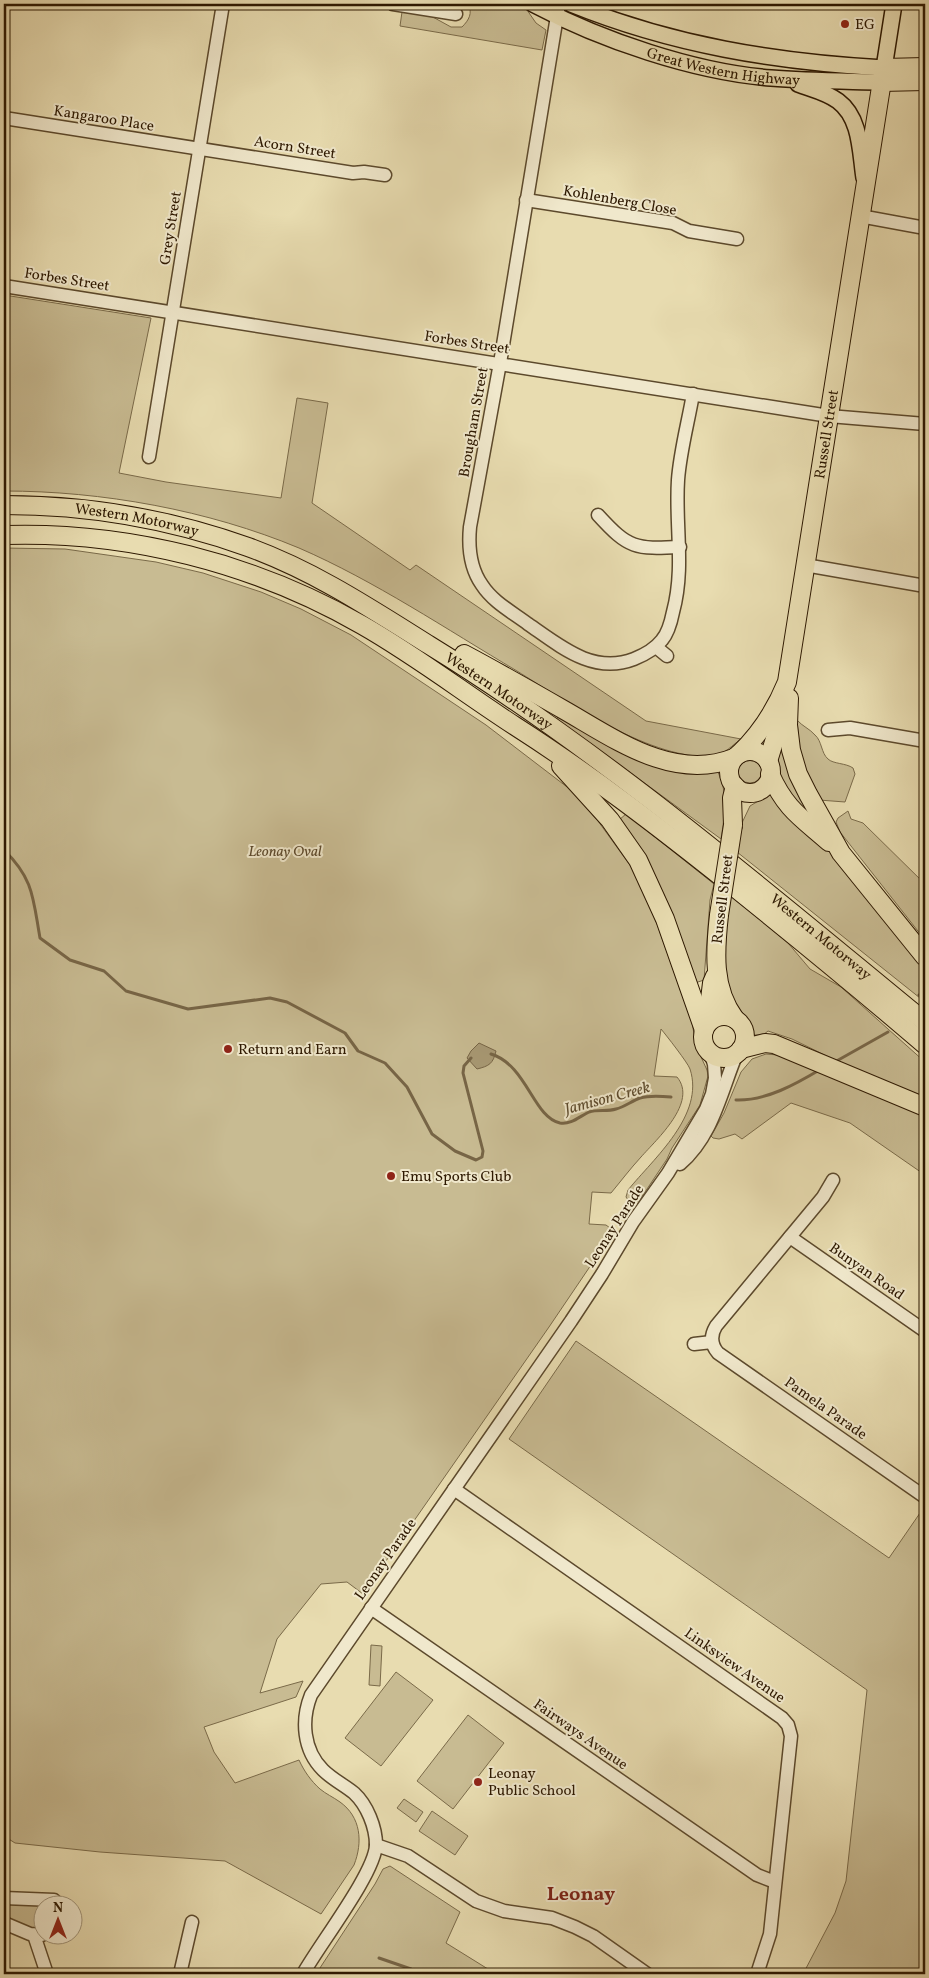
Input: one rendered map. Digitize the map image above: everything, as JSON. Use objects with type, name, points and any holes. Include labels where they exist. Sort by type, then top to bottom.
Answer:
[{"type":"highway","name":"Great Western Highway","points":[[882,75],[925,67]]},
{"type":"highway","name":"Great Western Highway","points":[[882,75],[925,81]]},
{"type":"highway","name":"Russell Street","points":[[769,768],[788,690],[805,565],[882,75]]},
{"type":"highway","name":"Western Motorway","points":[[4,504],[66,507],[127,515],[188,528],[250,548],[339,588],[495,687],[555,729],[672,818],[925,1022]]},
{"type":"highway","name":"Western Motorway","points":[[4,535],[62,536],[119,541],[176,552],[249,573],[304,596],[362,625],[544,744],[663,831],[925,1045]]},
{"type":"highway","points":[[250,548],[277,551],[300,560],[349,585],[430,634],[646,755],[680,764],[703,766],[720,764],[747,751],[762,755],[778,791],[790,809],[842,853]]},
{"type":"highway","name":"Russell Street","points":[[736,756],[747,746],[773,713],[788,690]]},
{"type":"highway","points":[[788,690],[788,733],[794,762],[808,794],[842,853],[925,957]]},
{"type":"highway","points":[[513,725],[564,768],[610,820],[638,860],[665,918],[705,1027],[703,1042],[714,1056],[726,1058],[739,1051],[765,1043],[774,1044],[925,1107]]},
{"type":"highway","points":[[736,756],[730,765],[729,772],[743,789],[764,787],[769,768]]},
{"type":"highway","name":"Russell Street","points":[[734,1019],[724,1000],[716,974],[719,915],[733,824],[743,789]]},
{"type":"highway","name":"Russell Street","points":[[705,1027],[712,982],[716,974]]},
{"type":"highway","points":[[705,1027],[717,1017],[729,1016],[734,1019],[743,1029],[745,1036],[739,1051]]},
{"type":"main road","name":"Great Western Highway","points":[[533,4],[558,9],[607,36],[660,55],[742,74],[784,78],[882,75]]},
{"type":"main road","name":"Great Western Highway","points":[[571,4],[623,24],[688,42],[882,75]]},
{"type":"main road","name":"Russell Street","points":[[882,75],[894,4]]},
{"type":"main road","name":"Russell Street","points":[[784,78],[825,94],[845,108],[853,119],[856,130],[865,186]]},
{"type":"street","name":"Grey Street","points":[[149,457],[223,4]]},
{"type":"street","points":[[392,4],[456,14]]},
{"type":"street","name":"Brougham Street","points":[[558,9],[470,535],[470,555],[477,577],[496,600],[567,651],[580,658],[603,664],[618,663],[642,656],[656,647]]},
{"type":"street","name":"Kangaroo Place","points":[[4,118],[200,149]]},
{"type":"street","name":"Acorn Street","points":[[200,149],[353,173],[364,172],[385,175]]},
{"type":"street","name":"Kohlenberg Close","points":[[526,200],[672,223],[689,231],[737,239]]},
{"type":"street","points":[[860,216],[925,228]]},
{"type":"street","name":"Forbes Street","points":[[4,286],[829,416],[925,424]]},
{"type":"street","points":[[667,656],[656,647],[666,634],[675,607],[680,577],[679,474],[693,394]]},
{"type":"street","points":[[598,515],[612,531],[630,544],[645,548],[680,547]]},
{"type":"street","points":[[805,565],[925,586]]},
{"type":"street","points":[[828,730],[850,728],[925,741]]},
{"type":"street","name":"Leonay Parade","points":[[668,1173],[687,1158],[700,1140],[717,1110],[739,1051]]},
{"type":"street","name":"Leonay Parade","points":[[303,1974],[364,1877],[374,1856],[376,1845],[371,1819],[361,1802],[354,1794],[323,1770],[308,1746],[305,1724],[308,1705],[315,1689],[571,1322],[633,1222],[668,1173],[706,1109],[712,1094],[715,1072],[710,1052]]},
{"type":"street","points":[[694,1344],[712,1342],[712,1334],[716,1326],[823,1197],[833,1180]]},
{"type":"street","name":"Bunyan Road","points":[[790,1237],[925,1332]]},
{"type":"street","name":"Pamela Parade","points":[[712,1342],[718,1353],[925,1497]]},
{"type":"street","name":"Linksview Avenue","points":[[454,1489],[785,1721],[791,1736],[776,1882],[770,1934],[758,1974]]},
{"type":"street","name":"Fairways Avenue","points":[[371,1608],[757,1875],[776,1882]]},
{"type":"street","points":[[376,1845],[408,1856],[476,1901],[504,1911],[552,1918],[575,1927],[593,1936],[647,1974]]},
{"type":"street","points":[[4,1898],[32,1899]]},
{"type":"street","points":[[180,1974],[192,1922]]},
{"type":"street","points":[[4,1923],[32,1933]]},
{"type":"street","points":[[41,1946],[47,1974]]},
{"type":"green space","points":[[468,4],[515,4],[527,10],[536,23],[546,30],[542,50],[400,26],[402,12],[431,16],[451,27],[462,27],[467,22],[469,16]]},
{"type":"green space","points":[[4,295],[151,318],[119,473],[166,482],[281,498],[297,398],[328,403],[312,503],[410,570],[416,565],[646,721],[741,739],[725,752],[714,756],[690,755],[665,750],[638,740],[585,713],[410,606],[355,575],[299,548],[264,535],[192,513],[154,505],[79,495],[4,491]]},
{"type":"green space","name":"Leonay Oval","points":[[4,548],[65,549],[156,562],[203,573],[261,592],[301,609],[351,635],[486,725],[571,790],[598,821],[632,868],[647,896],[692,1022],[696,1046],[707,1070],[708,1076],[700,1105],[639,1201],[631,1204],[626,1197],[628,1190],[663,1150],[684,1119],[690,1103],[693,1086],[690,1069],[661,1029],[654,1076],[677,1077],[682,1087],[682,1098],[673,1120],[611,1193],[592,1192],[589,1224],[606,1225],[614,1231],[363,1594],[347,1582],[321,1584],[277,1639],[260,1693],[303,1681],[296,1697],[204,1727],[214,1752],[235,1783],[299,1760],[308,1776],[317,1786],[340,1802],[352,1815],[358,1830],[359,1848],[357,1856],[354,1865],[321,1914],[225,1861],[100,1852],[15,1843],[4,1836]]},
{"type":"green space","points":[[558,715],[717,770],[725,796],[721,839],[557,719]]},
{"type":"green space","points":[[797,720],[819,740],[828,759],[853,768],[855,774],[845,802],[819,800],[802,761]]},
{"type":"green space","points":[[781,737],[825,830],[796,803],[785,787],[778,768],[776,769],[775,763]]},
{"type":"green space","points":[[750,759],[755,760],[761,766],[761,776],[755,782],[750,783],[745,782],[739,776],[738,771],[739,766],[745,760]]},
{"type":"green space","points":[[770,794],[823,841],[925,965],[925,1002],[737,852],[741,825],[750,806]]},
{"type":"green space","points":[[848,811],[851,819],[863,823],[925,884],[925,940],[840,832],[836,822],[838,818]]},
{"type":"green space","points":[[626,814],[714,884],[710,900],[704,980],[695,983],[619,820]]},
{"type":"green space","points":[[729,894],[788,943],[810,969],[841,987],[925,1062],[925,1099],[845,1065],[792,1039],[768,1031],[763,1035],[751,1035],[729,997],[723,973]]},
{"type":"green space","points":[[766,1054],[778,1055],[925,1115],[925,1175],[850,1123],[791,1103],[742,1139],[735,1134],[719,1139],[713,1138],[711,1136],[724,1113],[741,1072],[752,1059]]},
{"type":"green space","points":[[576,1341],[889,1558],[920,1513],[925,1517],[925,1965],[914,1974],[803,1974],[835,1913],[846,1881],[867,1690],[509,1439]]},
{"type":"green space","points":[[371,1645],[382,1646],[380,1686],[369,1685]]},
{"type":"green space","points":[[396,1672],[433,1700],[381,1766],[345,1738]]},
{"type":"green space","points":[[468,1715],[504,1743],[453,1809],[417,1781]]},
{"type":"green space","points":[[404,1799],[423,1812],[416,1822],[397,1808]]},
{"type":"green space","points":[[432,1811],[468,1836],[455,1855],[419,1831]]},
{"type":"green space","points":[[390,1866],[460,1912],[446,1943],[496,1974],[316,1974],[383,1869]]},
{"type":"green space","points":[[4,1902],[32,1905],[32,1928],[4,1917]]},
{"type":"shaded area","points":[[479,1043],[496,1051],[490,1064],[477,1069],[467,1058]]},
{"type":"waterway","name":"Jamison Creek","points":[[4,850],[27,880],[31,890],[40,938],[70,960],[104,971],[126,991],[188,1009],[270,998],[287,1002],[345,1033],[358,1051],[385,1063],[407,1087],[432,1134],[455,1151],[476,1160],[482,1157],[483,1151],[463,1073],[464,1066],[471,1058]]},
{"type":"waterway","name":"Jamison Creek","points":[[919,995],[925,993]]},
{"type":"waterway","name":"Jamison Creek","points":[[833,1063],[888,1032]]},
{"type":"waterway","name":"Jamison Creek","points":[[491,1054],[503,1060],[513,1069],[522,1079],[543,1111],[551,1119],[560,1123],[572,1121],[592,1111],[619,1108],[644,1097],[671,1097]]},
{"type":"waterway","name":"Jamison Creek","points":[[736,1100],[747,1100],[769,1095],[791,1086],[821,1069]]},
{"type":"waterway","points":[[379,1958],[411,1969],[417,1974]]},
{"type":"place","name":"EG","points":[[845,24]]},
{"type":"place","name":"Return and Earn","points":[[228,1049]]},
{"type":"place","name":"Emu Sports Club","points":[[391,1176]]},
{"type":"place","name":"Leonay Public School","points":[[478,1782]]},
{"type":"district","name":"Leonay","points":[[581,1893]]}]
